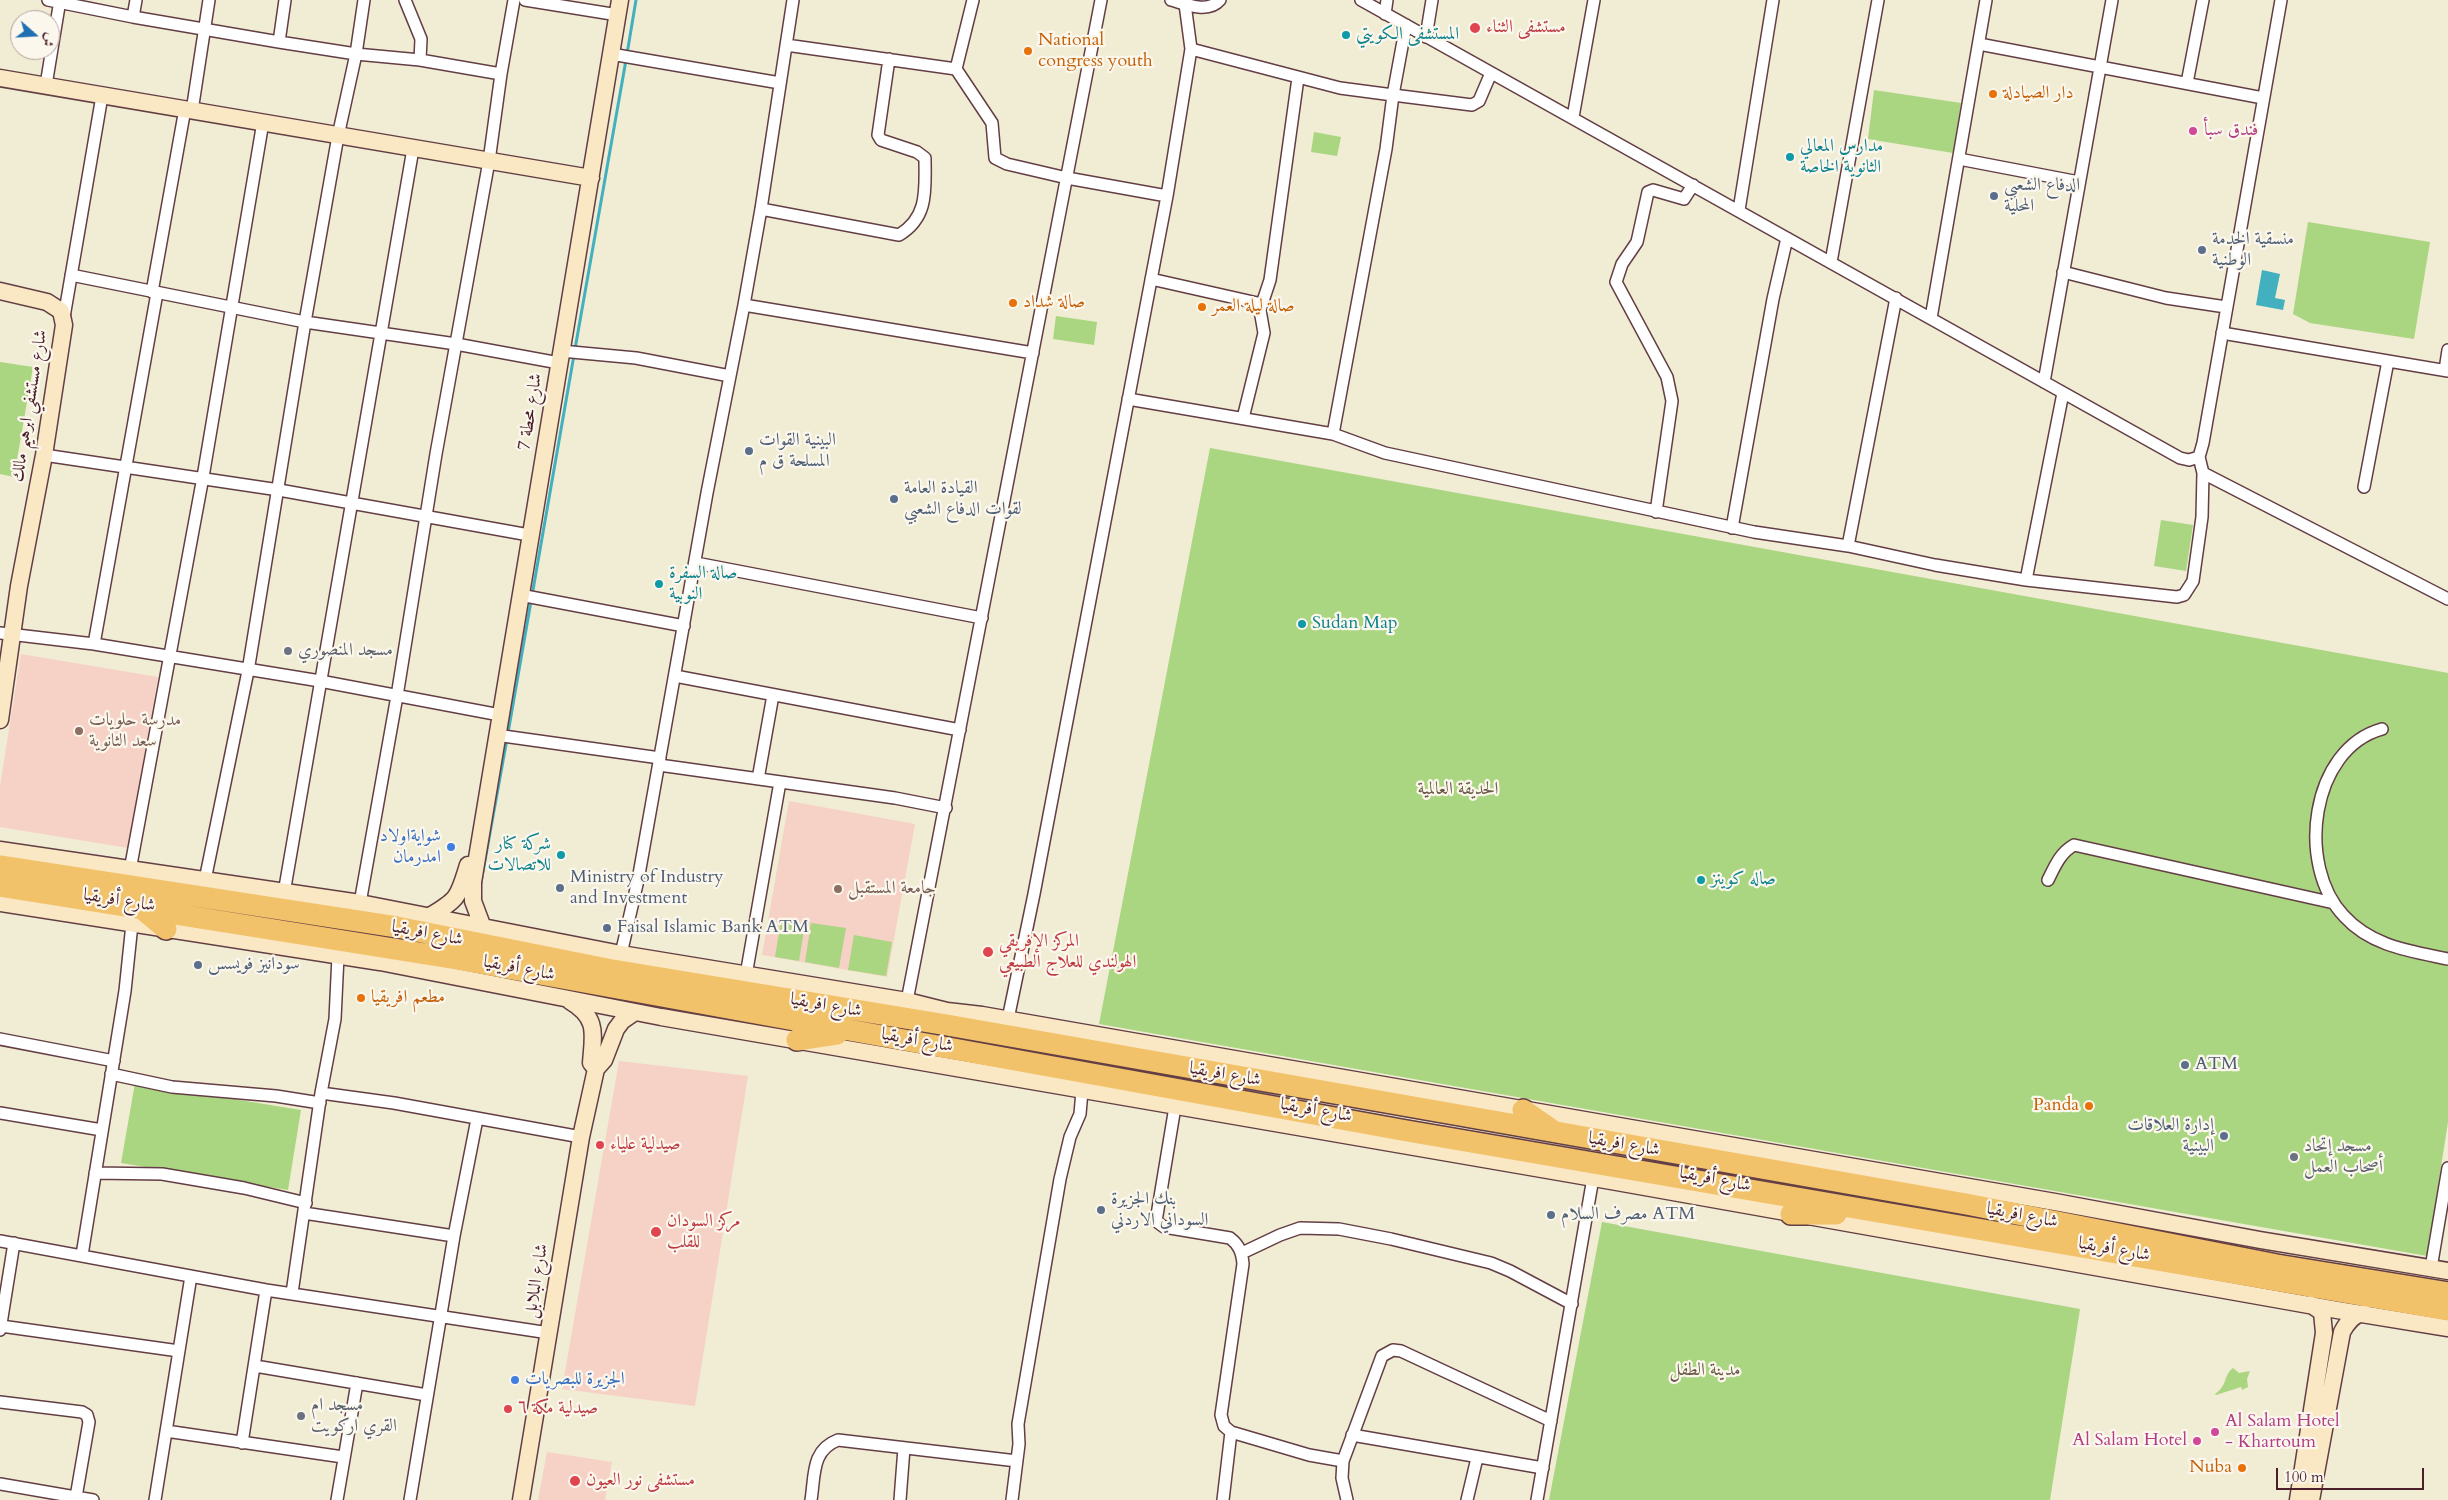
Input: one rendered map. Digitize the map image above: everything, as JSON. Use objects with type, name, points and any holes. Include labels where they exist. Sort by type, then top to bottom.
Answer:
[{"type":"highway","name":"شارع افريقيا","points":[[0,866],[396,927],[607,969],[947,1018],[1205,1071],[1966,1204],[2277,1266],[2448,1293]]},
{"type":"highway","name":"شارع افريقيا","points":[[0,886],[136,916],[457,959],[856,1032],[1175,1098],[1214,1096],[1407,1131],[1621,1166],[1885,1214],[2448,1310]]},
{"type":"highway","points":[[235,902],[258,889]]},
{"type":"highway","points":[[136,916],[166,929]]},
{"type":"highway","points":[[797,1040],[856,1032]]},
{"type":"highway","points":[[1175,1098],[1178,1066]]},
{"type":"highway","points":[[1205,1071],[1214,1096]]},
{"type":"highway","points":[[1523,1110],[1557,1133]]},
{"type":"highway","points":[[1407,1131],[1446,1154]]},
{"type":"highway","points":[[1791,1214],[1885,1214]]},
{"type":"street","points":[[48,0],[133,17],[279,42],[356,54],[420,60],[501,74]]},
{"type":"street","points":[[133,17],[136,0]]},
{"type":"street","points":[[94,644],[154,292],[209,0]]},
{"type":"street","points":[[279,42],[285,0]]},
{"type":"street","points":[[205,880],[248,671],[305,322],[338,136],[356,54],[364,0]]},
{"type":"street","points":[[405,0],[421,39],[420,60]]},
{"type":"street","points":[[360,903],[489,161],[514,0]]},
{"type":"street","points":[[525,0],[619,8]]},
{"type":"street","points":[[621,954],[638,880],[696,564],[707,493],[762,209],[793,0]]},
{"type":"street","points":[[973,0],[956,69],[992,123],[995,158],[1007,164],[1067,178],[1167,196]]},
{"type":"street","points":[[907,1001],[946,808],[1101,0]]},
{"type":"street","points":[[1171,0],[1202,7],[1211,6],[1220,0]]},
{"type":"street","points":[[1360,0],[2180,458],[2189,460],[2199,457]]},
{"type":"street","points":[[1385,14],[1387,0]]},
{"type":"street","points":[[1426,37],[1432,0]]},
{"type":"street","points":[[1572,117],[1594,0]]},
{"type":"street","points":[[1739,210],[1773,0]]},
{"type":"street","points":[[1831,262],[1878,0]]},
{"type":"street","points":[[1932,318],[1986,0]]},
{"type":"street","points":[[2044,382],[2112,0]]},
{"type":"street","points":[[2187,83],[2203,0]]},
{"type":"street","points":[[1128,399],[1333,434],[1386,453],[1732,528],[1848,546],[2026,580],[2177,597],[2184,595],[2193,581],[2202,517],[2204,473],[2199,457],[2281,0]]},
{"type":"street","points":[[46,85],[60,1]]},
{"type":"street","points":[[1008,1020],[1034,894],[1167,196],[1191,49],[1184,4]]},
{"type":"street","name":"شارع محطة 7","points":[[481,830],[529,535],[619,8]]},
{"type":"street","points":[[1333,434],[1386,149],[1393,95],[1406,25]]},
{"type":"street","points":[[1979,44],[2263,98]]},
{"type":"street","points":[[786,45],[956,69]]},
{"type":"street","points":[[1191,49],[1298,78],[1368,93],[1472,105],[1479,101],[1491,73]]},
{"type":"street","points":[[611,54],[780,83]]},
{"type":"street","points":[[762,209],[899,235],[911,227],[920,212],[925,193],[925,158],[917,152],[881,140],[878,135],[888,59]]},
{"type":"street","points":[[0,78],[591,178]]},
{"type":"street","points":[[1243,418],[1264,333],[1260,310],[1270,280],[1298,78]]},
{"type":"street","points":[[64,317],[102,96]]},
{"type":"street","points":[[130,870],[203,477],[230,306],[263,122]]},
{"type":"street","points":[[284,893],[350,503],[382,333],[413,148]]},
{"type":"street","points":[[1959,160],[2079,182]]},
{"type":"street","points":[[1656,512],[1672,402],[1671,392],[1667,377],[1616,282],[1622,264],[1637,242],[1648,192],[1653,190],[1684,199],[1693,185]]},
{"type":"street","points":[[1732,528],[1773,299],[1787,238]]},
{"type":"street","points":[[2063,272],[2166,298],[2226,308]]},
{"type":"street","points":[[71,276],[305,322],[560,357],[636,358],[730,376]]},
{"type":"street","points":[[1151,279],[1262,304]]},
{"type":"street","name":"شارع مستشفي ابرهيم مالك","points":[[0,291],[47,302],[61,311],[64,317],[63,338],[44,455],[21,576],[7,634],[0,720]]},
{"type":"street","points":[[1848,546],[1896,298]]},
{"type":"street","points":[[744,304],[1033,353]]},
{"type":"street","points":[[2222,333],[2446,370],[2448,350]]},
{"type":"street","points":[[2364,487],[2388,361]]},
{"type":"street","points":[[2026,580],[2063,393]]},
{"type":"street","points":[[44,455],[203,477],[529,535]]},
{"type":"street","points":[[2204,473],[2448,599]]},
{"type":"street","points":[[696,564],[982,618]]},
{"type":"street","points":[[520,595],[684,626]]},
{"type":"street","points":[[7,634],[94,644],[248,671],[320,681],[500,715]]},
{"type":"street","points":[[675,676],[960,730]]},
{"type":"street","points":[[758,779],[773,695]]},
{"type":"street","points":[[2382,729],[2370,732],[2348,749],[2326,785],[2320,803],[2315,830],[2315,845],[2321,873],[2334,903],[2352,924],[2381,942],[2396,948],[2448,958]]},
{"type":"street","points":[[496,735],[660,761],[758,779],[895,798],[946,808]]},
{"type":"street","points":[[746,974],[780,782]]},
{"type":"street","points":[[430,916],[452,903],[457,896],[481,830]]},
{"type":"street","points":[[481,830],[472,896],[482,926]]},
{"type":"street","points":[[2048,880],[2065,850],[2074,845],[2334,903]]},
{"type":"street","name":"شارع أفريقيا","points":[[0,850],[360,903],[621,954],[907,1001],[947,1018],[1008,1020],[2006,1193],[2260,1240],[2448,1271]]},
{"type":"street","name":"شارع أفريقيا","points":[[0,903],[136,916]]},
{"type":"street","points":[[82,1255],[136,916]]},
{"type":"street","name":"شارع أفريقيا","points":[[166,929],[380,962],[635,1012],[1082,1091],[1175,1098],[1446,1154],[1593,1178],[2336,1310],[2448,1328]]},
{"type":"street","points":[[292,1293],[320,1098],[335,1019],[338,956]]},
{"type":"street","name":"شارع البلابل","points":[[565,998],[577,1005],[590,1021],[594,1039],[591,1063],[596,1069]]},
{"type":"street","name":"شارع البلابل","points":[[521,1500],[581,1137],[596,1069],[604,1060],[616,1029],[622,1021],[635,1012]]},
{"type":"street","points":[[0,1039],[114,1061]]},
{"type":"street","points":[[111,1074],[172,1087],[276,1096],[394,1103],[581,1137]]},
{"type":"street","points":[[1012,1500],[1017,1461],[1018,1424],[1041,1286],[1060,1179],[1070,1137],[1080,1114],[1082,1091]]},
{"type":"street","points":[[1175,1098],[1156,1221],[1164,1227],[1230,1238],[1237,1244],[1242,1253],[1221,1415],[1224,1426],[1231,1432],[1309,1455],[1343,1461]]},
{"type":"street","points":[[0,1113],[102,1130]]},
{"type":"street","points":[[410,1500],[454,1236],[477,1118]]},
{"type":"street","points":[[2431,1268],[2448,1168]]},
{"type":"street","points":[[95,1173],[162,1174],[244,1188],[305,1208],[454,1236]]},
{"type":"street","points":[[1537,1500],[1593,1178]]},
{"type":"street","points":[[1242,1253],[1300,1228],[1339,1229],[1391,1238],[1491,1263],[1572,1304]]},
{"type":"street","points":[[0,1241],[266,1290],[549,1333]]},
{"type":"street","points":[[14,1243],[0,1328],[179,1351]]},
{"type":"street","points":[[155,1500],[191,1276]]},
{"type":"street","points":[[242,1443],[266,1290]]},
{"type":"street","points":[[2298,1500],[2324,1333],[2322,1312],[2310,1304]]},
{"type":"street","points":[[2311,1500],[2342,1332],[2350,1320],[2358,1314],[2364,1313]]},
{"type":"street","points":[[1347,1500],[1342,1478],[1343,1461],[1382,1356],[1393,1350],[1401,1351],[1551,1421]]},
{"type":"street","points":[[255,1366],[427,1395]]},
{"type":"street","points":[[336,1500],[357,1383]]},
{"type":"street","points":[[0,1402],[82,1412],[87,1415],[89,1422],[76,1497]]},
{"type":"street","points":[[166,1431],[343,1457]]},
{"type":"street","points":[[1224,1500],[1231,1432]]},
{"type":"street","points":[[1352,1436],[1543,1468]]},
{"type":"street","points":[[815,1499],[818,1458],[828,1444],[838,1440],[1017,1461]]},
{"type":"street","points":[[900,1500],[904,1448]]},
{"type":"street","points":[[1467,1500],[1477,1458]]},
{"type":"street","points":[[0,1484],[93,1500]]},
{"type":"shaded area","name":"مدرسة حلويات سعد الثانوية","points":[[21,654],[158,677],[128,848],[0,827],[0,786]]},
{"type":"shaded area","name":"جامعة المستقبل","points":[[789,801],[915,824],[887,977],[762,955]]},
{"type":"shaded area","name":"مركز السودان للقلب","points":[[619,1061],[748,1076],[695,1406],[562,1389]]},
{"type":"shaded area","name":"مستشفى نور العيون","points":[[547,1452],[612,1462],[605,1500],[538,1500]]},
{"type":"green space","points":[[1874,90],[1961,103],[1953,153],[1868,139]]},
{"type":"green space","points":[[1314,132],[1341,137],[1337,156],[1311,152]]},
{"type":"green space","points":[[2308,222],[2430,242],[2414,339],[2310,323],[2293,314]]},
{"type":"green space","points":[[1056,316],[1097,322],[1094,345],[1053,339]]},
{"type":"green space","points":[[0,362],[33,367],[14,477],[0,474]]},
{"type":"green space","name":"الحديقة العالمية","points":[[1210,448],[2448,673],[2448,1122],[2427,1256],[1099,1024]]},
{"type":"green space","points":[[2161,520],[2193,525],[2186,571],[2154,566]]},
{"type":"green space","points":[[781,920],[805,924],[799,961],[775,957]]},
{"type":"green space","points":[[811,923],[846,928],[839,968],[805,962]]},
{"type":"green space","points":[[854,935],[892,942],[886,976],[848,970]]},
{"type":"green space","points":[[135,1083],[301,1110],[288,1190],[121,1163]]},
{"type":"green space","name":"مدينة الطفل","points":[[1602,1222],[2080,1309],[2050,1500],[1549,1500]]},
{"type":"green space","points":[[2233,1368],[2239,1373],[2250,1371],[2247,1379],[2248,1387],[2242,1390],[2241,1387],[2216,1395],[2215,1394],[2222,1387]]},
{"type":"water","points":[[2262,270],[2280,274],[2275,298],[2285,300],[2283,310],[2256,305]]},
{"type":"waterway","points":[[627,54],[636,0]]},
{"type":"waterway","points":[[575,349],[626,60]]},
{"type":"waterway","points":[[508,733],[574,355]]},
{"type":"waterway","points":[[480,888],[507,739]]},
{"type":"place","name":"مستشفى الثناء","points":[[1475,28]]},
{"type":"place","name":"المستشفى الكويتي","points":[[1346,35]]},
{"type":"place","name":"National congress youth","points":[[1028,51]]},
{"type":"place","name":"دار الصيادلة","points":[[1993,94]]},
{"type":"place","name":"فندق سبأ","points":[[2193,131]]},
{"type":"place","name":"مدارس المعالي الثانوية الخاصة","points":[[1790,157]]},
{"type":"place","name":"الدفاع الشعبي المحلية","points":[[1994,196]]},
{"type":"place","name":"منسقية الخدمة الوطنية","points":[[2202,250]]},
{"type":"place","name":"صالة شداد","points":[[1013,303]]},
{"type":"place","name":"صالة ليلة العمر","points":[[1202,307]]},
{"type":"place","name":"البينية القوات المسلحة ق م","points":[[749,451]]},
{"type":"place","name":"القيادة العامة لقوات الدفاع الشعبي","points":[[894,499]]},
{"type":"place","name":"صالة السفرة النوبية","points":[[659,584]]},
{"type":"place","name":"Sudan Map","points":[[1302,624]]},
{"type":"place","name":"مسجد المنصوري","points":[[288,651]]},
{"type":"place","name":"مدرسة حلويات سعد الثانوية","points":[[79,731]]},
{"type":"place","name":"شوايةاولاد امدرمان","points":[[451,847]]},
{"type":"place","name":"شركة كنار للاتصالات","points":[[561,855]]},
{"type":"place","name":"صاله كوينز","points":[[1701,880]]},
{"type":"place","name":"Ministry of Industry and Investment","points":[[560,888]]},
{"type":"place","name":"جامعة المستقبل","points":[[838,889]]},
{"type":"place","name":"Faisal Islamic Bank ATM","points":[[607,928]]},
{"type":"place","name":"المركز الإفريقي الهولندي للعلاج الطبيعي","points":[[988,952]]},
{"type":"place","name":"سودانيز فويسس","points":[[198,965]]},
{"type":"place","name":"مطعم افريقيا","points":[[361,998]]},
{"type":"place","name":"ATM","points":[[2185,1065]]},
{"type":"place","name":"Panda","points":[[2089,1106]]},
{"type":"place","name":"إدارة العلاقات البينية","points":[[2224,1136]]},
{"type":"place","name":"صيدلية علياء","points":[[600,1145]]},
{"type":"place","name":"مسجد إتحاد أصحاب العمل","points":[[2294,1157]]},
{"type":"place","name":"بنك الجزيرة السوداني الاردني","points":[[1101,1210]]},
{"type":"place","name":"مصرف السلام ATM","points":[[1551,1215]]},
{"type":"place","name":"مركز السودان للقلب","points":[[656,1232]]},
{"type":"place","name":"الجزيرة للبصريات","points":[[515,1380]]},
{"type":"place","name":"صيدلية مكة ٦","points":[[508,1409]]},
{"type":"place","name":"مسجد ام القري اركويت","points":[[301,1416]]},
{"type":"place","name":"Al Salam Hotel - Khartoum","points":[[2215,1432]]},
{"type":"place","name":"Al Salam Hotel","points":[[2197,1441]]},
{"type":"place","name":"Nuba","points":[[2242,1468]]},
{"type":"place","name":"مستشفى نور العيون","points":[[575,1481]]}]
